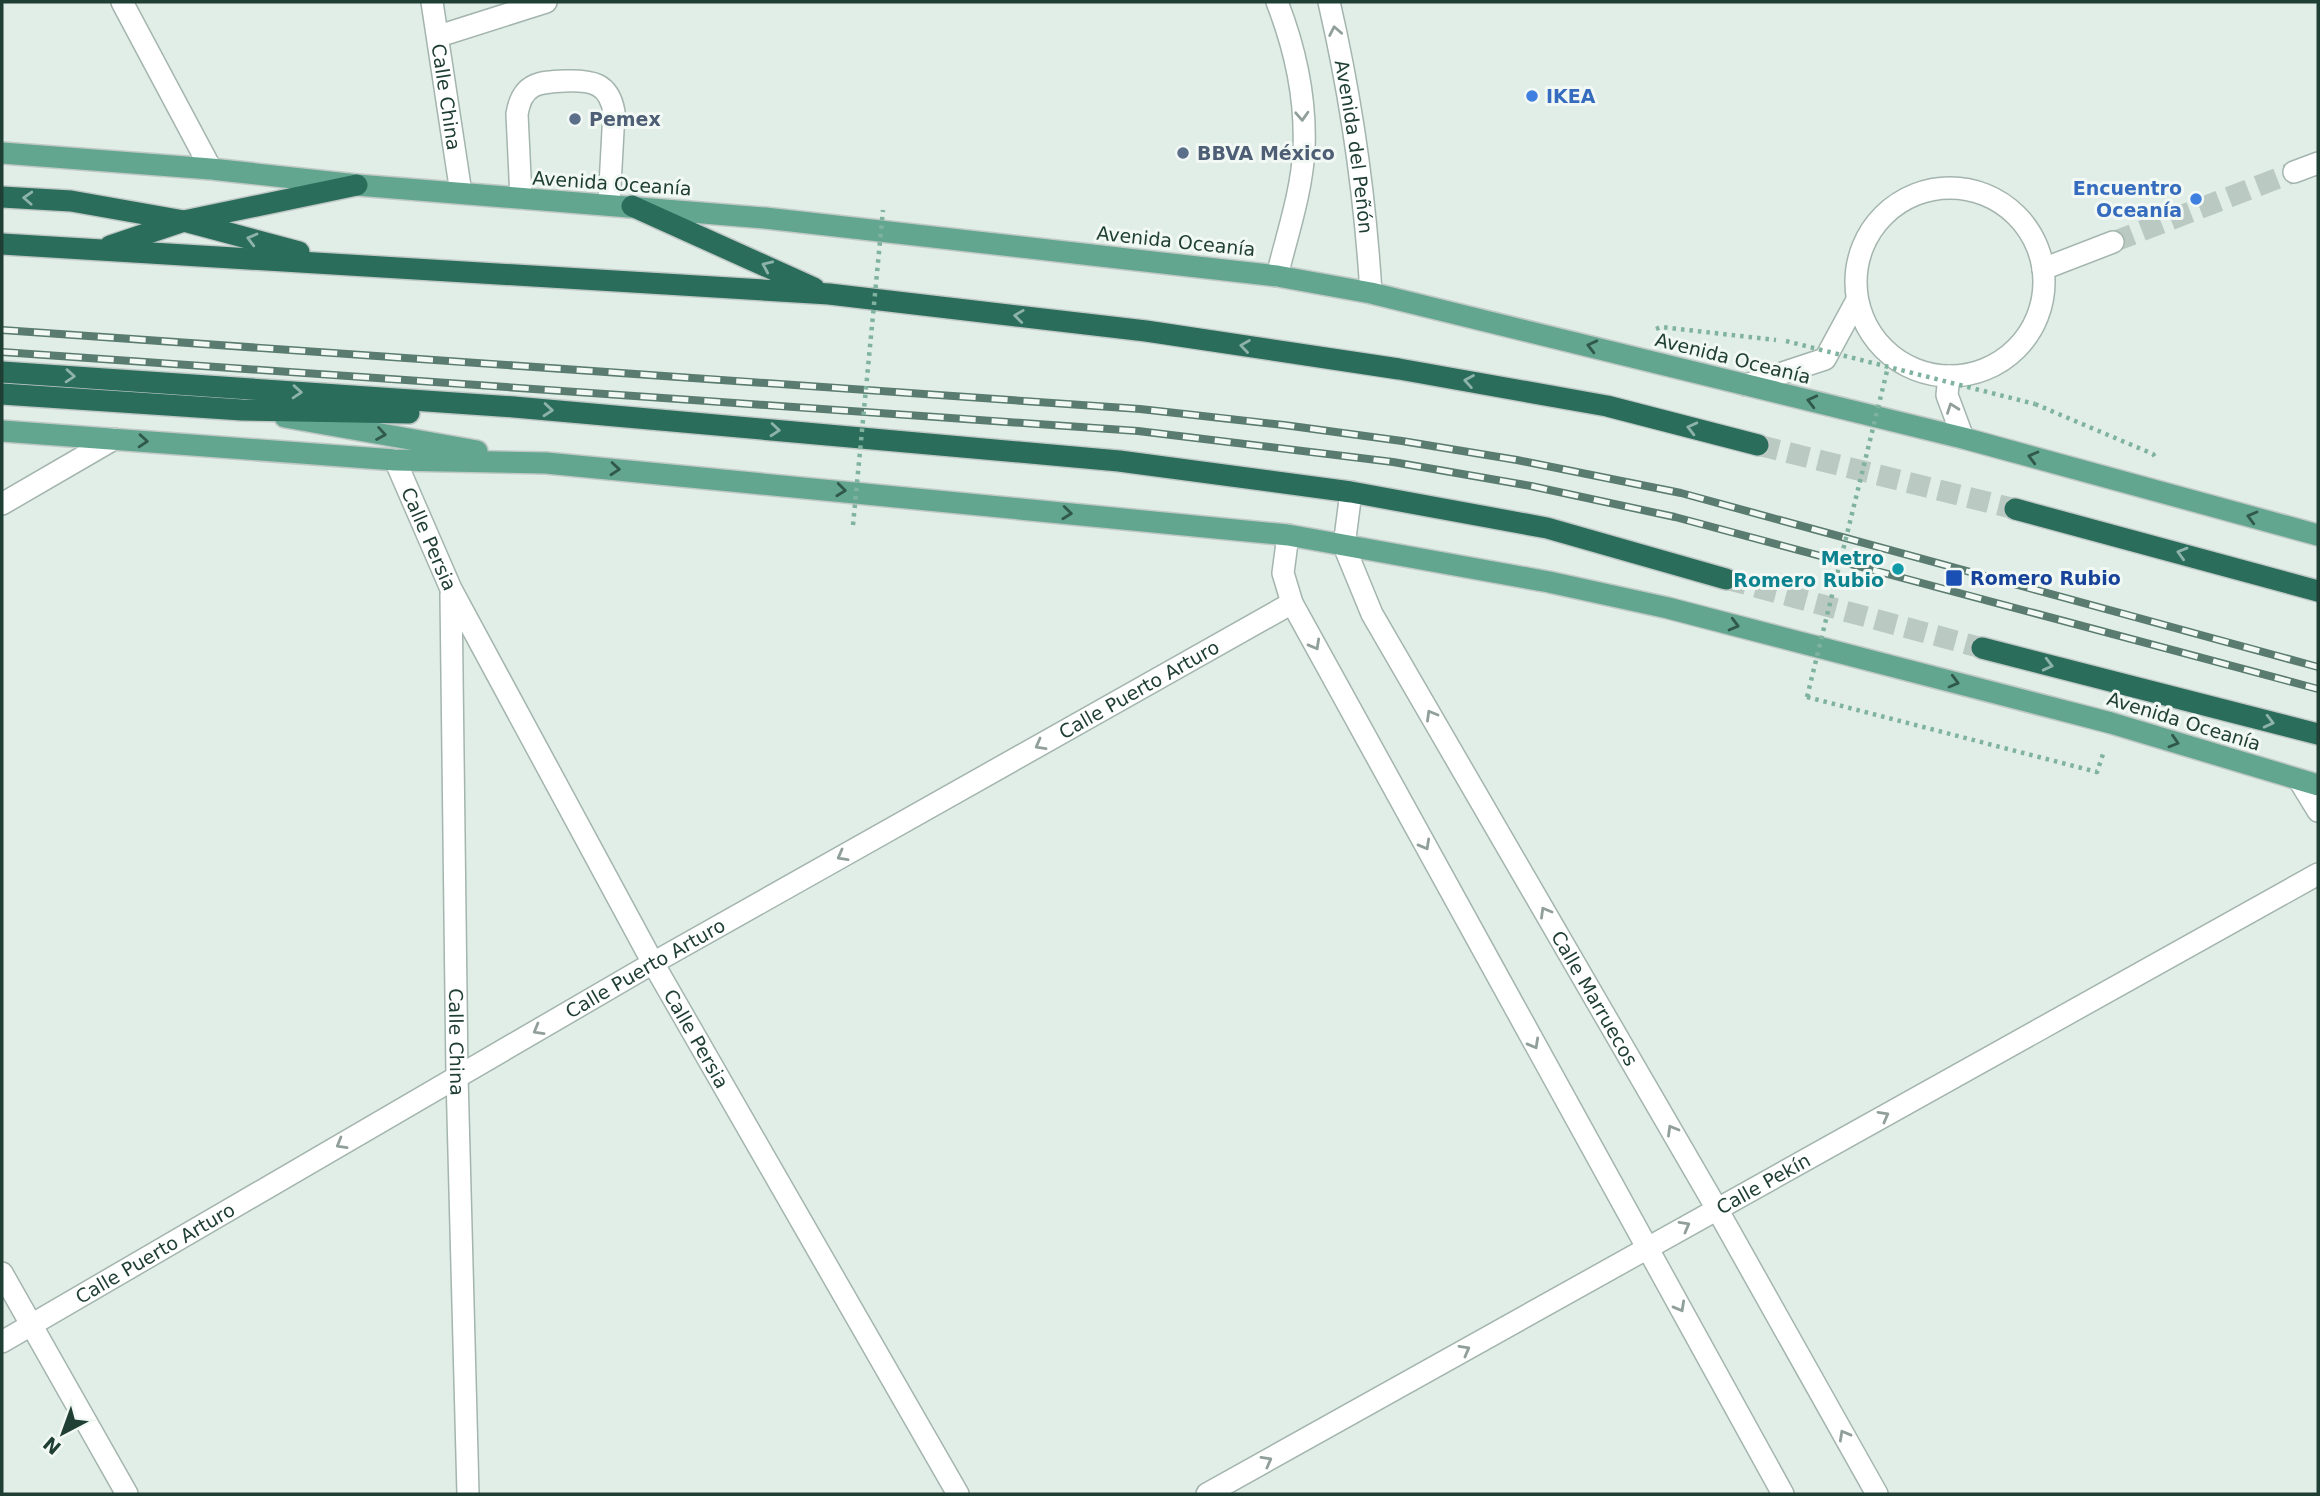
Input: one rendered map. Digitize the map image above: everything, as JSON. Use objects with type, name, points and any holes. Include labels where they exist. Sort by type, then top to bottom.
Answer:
[{"type":"highway","points":[[98,250],[184,221],[357,185]]},
{"type":"highway","points":[[2,197],[71,201],[184,221],[341,263]]},
{"type":"highway","points":[[632,206],[829,294]]},
{"type":"highway","points":[[2,244],[829,294],[1146,331],[1399,369],[1607,406],[1758,445]]},
{"type":"highway","points":[[2,372],[514,407],[1119,461],[1351,492],[1547,528],[1726,579]]},
{"type":"highway","points":[[2,394],[242,410],[428,413],[514,407]]},
{"type":"highway","points":[[2015,509],[2318,592]]},
{"type":"highway","name":"Avenida Oceanía","points":[[1982,648],[2318,734]]},
{"type":"main road","name":"Avenida Oceanía","points":[[2,153],[779,220],[1278,275],[1371,293],[1963,438],[2318,535]]},
{"type":"main road","points":[[242,410],[546,463]]},
{"type":"main road","name":"Avenida Oceanía","points":[[2,431],[395,460],[546,463],[1288,536],[1549,582],[1668,608],[2111,723],[2309,782]]},
{"type":"street","points":[[122,2],[211,169]]},
{"type":"street","name":"Calle China","points":[[432,2],[461,193]]},
{"type":"street","points":[[439,36],[546,2]]},
{"type":"street","points":[[1277,2],[1301,89],[1304,150],[1278,275]]},
{"type":"street","name":"Avenida del Peñón","points":[[1329,2],[1365,204],[1371,293]]},
{"type":"street","points":[[522,198],[517,114],[519,102],[525,91],[535,84],[583,81],[594,83],[605,90],[612,100],[614,113],[609,204]]},
{"type":"street","points":[[2294,172],[2318,163]]},
{"type":"street","points":[[1962,188],[1991,197],[2015,213],[2034,238],[2043,268],[2043,301],[2031,331],[2010,356],[1981,371],[1949,376],[1917,370],[1889,353],[1868,329],[1857,300],[1856,270],[1861,251],[1880,217],[1904,198],[1932,189],[1962,188]]},
{"type":"street","points":[[2043,268],[2113,242]]},
{"type":"street","points":[[1746,385],[1825,359],[1857,300]]},
{"type":"street","points":[[1949,376],[1947,395],[1963,438]]},
{"type":"street","points":[[2,504],[114,439]]},
{"type":"street","name":"Calle Persia","points":[[395,460],[451,589],[653,963],[958,1494]]},
{"type":"street","name":"Calle Marruecos","points":[[1351,492],[1344,546],[1372,614],[1717,1209],[1877,1494]]},
{"type":"street","points":[[1288,536],[1283,573],[1292,603],[1783,1494]]},
{"type":"street","name":"Calle China","points":[[451,589],[457,1076],[468,1494]]},
{"type":"street","name":"Calle Puerto Arturo","points":[[2,1342],[653,963],[1292,603]]},
{"type":"street","points":[[2309,782],[2318,811]]},
{"type":"street","name":"Calle Pekín","points":[[1208,1494],[2318,874]]},
{"type":"street","points":[[2,1273],[127,1494]]},
{"type":"path","points":[[853,525],[883,209]]},
{"type":"path","points":[[1661,327],[1786,341],[2035,404],[2153,454]]},
{"type":"path","points":[[1888,367],[1807,697],[2078,767]]},
{"type":"tunnel","points":[[2113,242],[2294,172]]},
{"type":"tunnel","points":[[1758,445],[2015,509]]},
{"type":"tunnel","points":[[1726,579],[1982,648]]},
{"type":"railway","points":[[2,330],[1140,409],[1402,441],[1517,460],[1681,493],[2318,667]]},
{"type":"railway","points":[[2,352],[1138,431],[1393,462],[1531,486],[1675,517],[2318,689]]},
{"type":"place","name":"IKEA","points":[[1532,96]]},
{"type":"place","name":"Pemex","points":[[575,119]]},
{"type":"place","name":"BBVA México","points":[[1183,153]]},
{"type":"place","name":"Encuentro Oceanía","points":[[2196,199]]},
{"type":"place","name":"Metro Romero Rubio","points":[[1898,569]]},
{"type":"place","name":"Romero Rubio","points":[[1954,578]]}]
